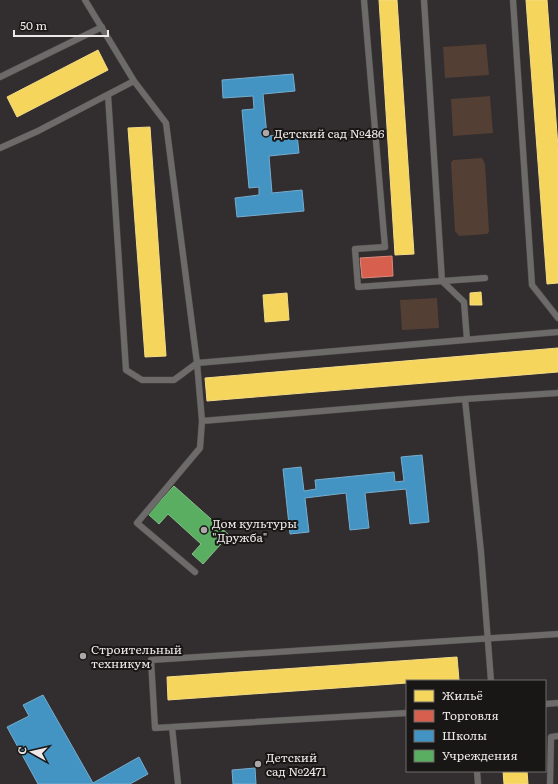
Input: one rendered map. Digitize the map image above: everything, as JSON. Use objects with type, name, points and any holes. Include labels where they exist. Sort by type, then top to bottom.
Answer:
[{"type":"lane","points":[[86,0],[134,81],[166,123],[197,363],[202,421],[200,448],[137,523],[195,572]]},
{"type":"lane","points":[[364,0],[385,247],[355,249],[358,287],[485,278]]},
{"type":"lane","points":[[424,0],[442,281],[464,302],[467,340]]},
{"type":"lane","points":[[513,0],[532,285],[558,318]]},
{"type":"lane","points":[[0,77],[102,27]]},
{"type":"lane","points":[[0,148],[38,131],[134,81]]},
{"type":"lane","points":[[108,95],[126,370],[142,380],[174,380],[197,363],[558,332]]},
{"type":"lane","points":[[202,421],[558,392]]},
{"type":"lane","points":[[465,399],[481,552],[491,680]]},
{"type":"lane","points":[[406,713],[155,728],[151,660],[558,634]]},
{"type":"lane","points":[[546,704],[558,704]]},
{"type":"lane","points":[[172,727],[178,784]]},
{"type":"lane","points":[[550,784],[551,737],[558,736]]},
{"type":"lane","points":[[477,772],[478,784]]},
{"type":"shaded area","points":[[486,44],[489,75],[445,78],[443,47]]},
{"type":"shaded area","points":[[490,96],[493,133],[453,136],[451,99]]},
{"type":"shaded area","points":[[482,158],[485,164],[489,232],[487,234],[459,236],[455,231],[451,163],[453,160]]},
{"type":"shaded area","points":[[437,298],[439,328],[402,330],[400,300]]},
{"type":"building: Жильё","points":[[379,0],[397,0],[414,254],[395,255]]},
{"type":"building: Жильё","points":[[526,0],[547,0],[558,147],[558,283],[547,284]]},
{"type":"building: Жильё","points":[[98,50],[108,70],[17,117],[7,97]]},
{"type":"building: Жильё","points":[[150,127],[166,356],[145,357],[128,128]]},
{"type":"building: Жильё","points":[[481,292],[482,305],[470,305],[470,293]]},
{"type":"building: Жильё","points":[[287,293],[289,320],[265,322],[263,295]]},
{"type":"building: Жильё","points":[[558,348],[558,372],[207,401],[205,378]]},
{"type":"building: Жильё","points":[[457,657],[459,680],[406,680],[406,683],[168,700],[167,677]]},
{"type":"building: Жильё","points":[[503,772],[527,772],[528,784],[504,784]]},
{"type":"building: Торговля","points":[[392,256],[393,276],[362,278],[360,258]]},
{"type":"building: Школы","name":"Детский сад №486","points":[[293,74],[295,91],[263,94],[267,136],[297,134],[299,153],[269,156],[272,193],[302,190],[304,211],[237,217],[235,198],[259,195],[259,187],[249,188],[242,110],[254,109],[253,96],[223,98],[222,80]]},
{"type":"building: Школы","points":[[422,455],[429,522],[410,524],[406,489],[365,493],[369,528],[350,530],[346,493],[305,498],[309,532],[290,534],[283,469],[301,467],[304,491],[316,489],[315,480],[394,472],[395,482],[404,481],[401,457]]},
{"type":"building: Школы","points":[[43,695],[93,783],[139,757],[148,774],[130,784],[38,784],[7,727],[29,716],[23,705]]},
{"type":"building: Школы","points":[[255,768],[256,784],[233,784],[232,770]]},
{"type":"building: Учреждения","name":"Дом культуры \"Дружба\"","points":[[174,486],[229,535],[203,564],[192,554],[201,544],[168,514],[159,524],[148,514]]},
{"type":"place","name":"Детский сад №486","points":[[266,133]]},
{"type":"place","name":"Дом культуры \"Дружба\"","points":[[204,530]]},
{"type":"place","name":"Строительный техникум","points":[[83,656]]},
{"type":"place","name":"Детский сад №2471","points":[[258,764]]}]
